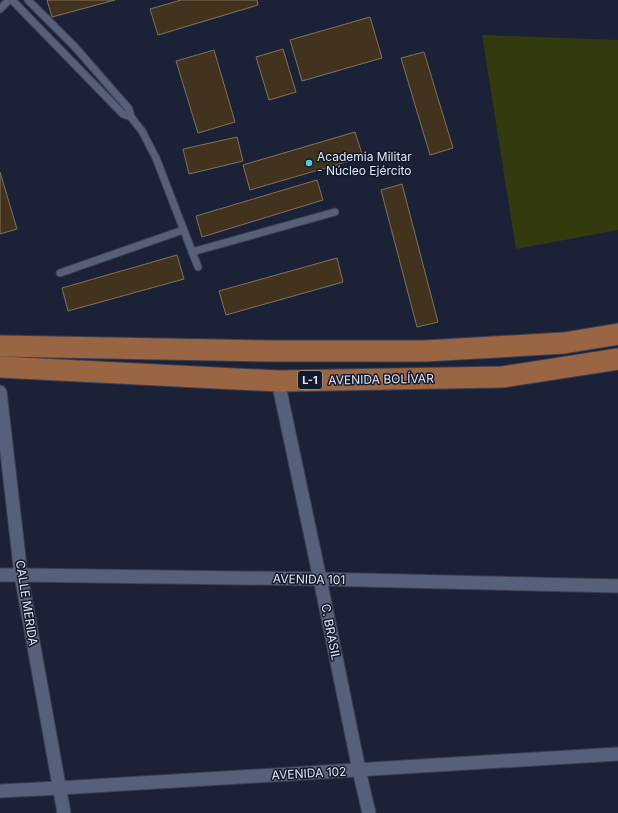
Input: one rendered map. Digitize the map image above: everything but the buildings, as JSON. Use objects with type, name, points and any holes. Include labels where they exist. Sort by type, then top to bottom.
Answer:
[{"type":"main road","points":[[0,346],[274,351],[425,351],[564,343],[618,334]]},
{"type":"main road","name":"AVENIDA BOLÍVAR","points":[[0,367],[278,381],[502,377],[618,359]]},
{"type":"street","name":"C. BRASIL","points":[[278,381],[369,813]]},
{"type":"street","name":"CALLE MERIDA","points":[[0,392],[21,575],[64,813]]},
{"type":"street","name":"AVENIDA 101","points":[[0,576],[320,579],[618,586]]},
{"type":"street","name":"AVENIDA 102","points":[[0,791],[618,754]]},
{"type":"lane","points":[[0,9],[11,0],[122,114],[131,117]]},
{"type":"lane","points":[[22,10],[29,1],[75,47],[129,108],[131,117],[142,131],[156,158],[198,267]]},
{"type":"lane","points":[[65,56],[75,47]]},
{"type":"lane","points":[[192,252],[335,212]]},
{"type":"lane","points":[[60,273],[183,230]]},
{"type":"green space","points":[[482,35],[618,40],[618,230],[516,249]]},
{"type":"place","name":"Academia Militar - Núcleo Ejército","points":[[309,163]]}]
